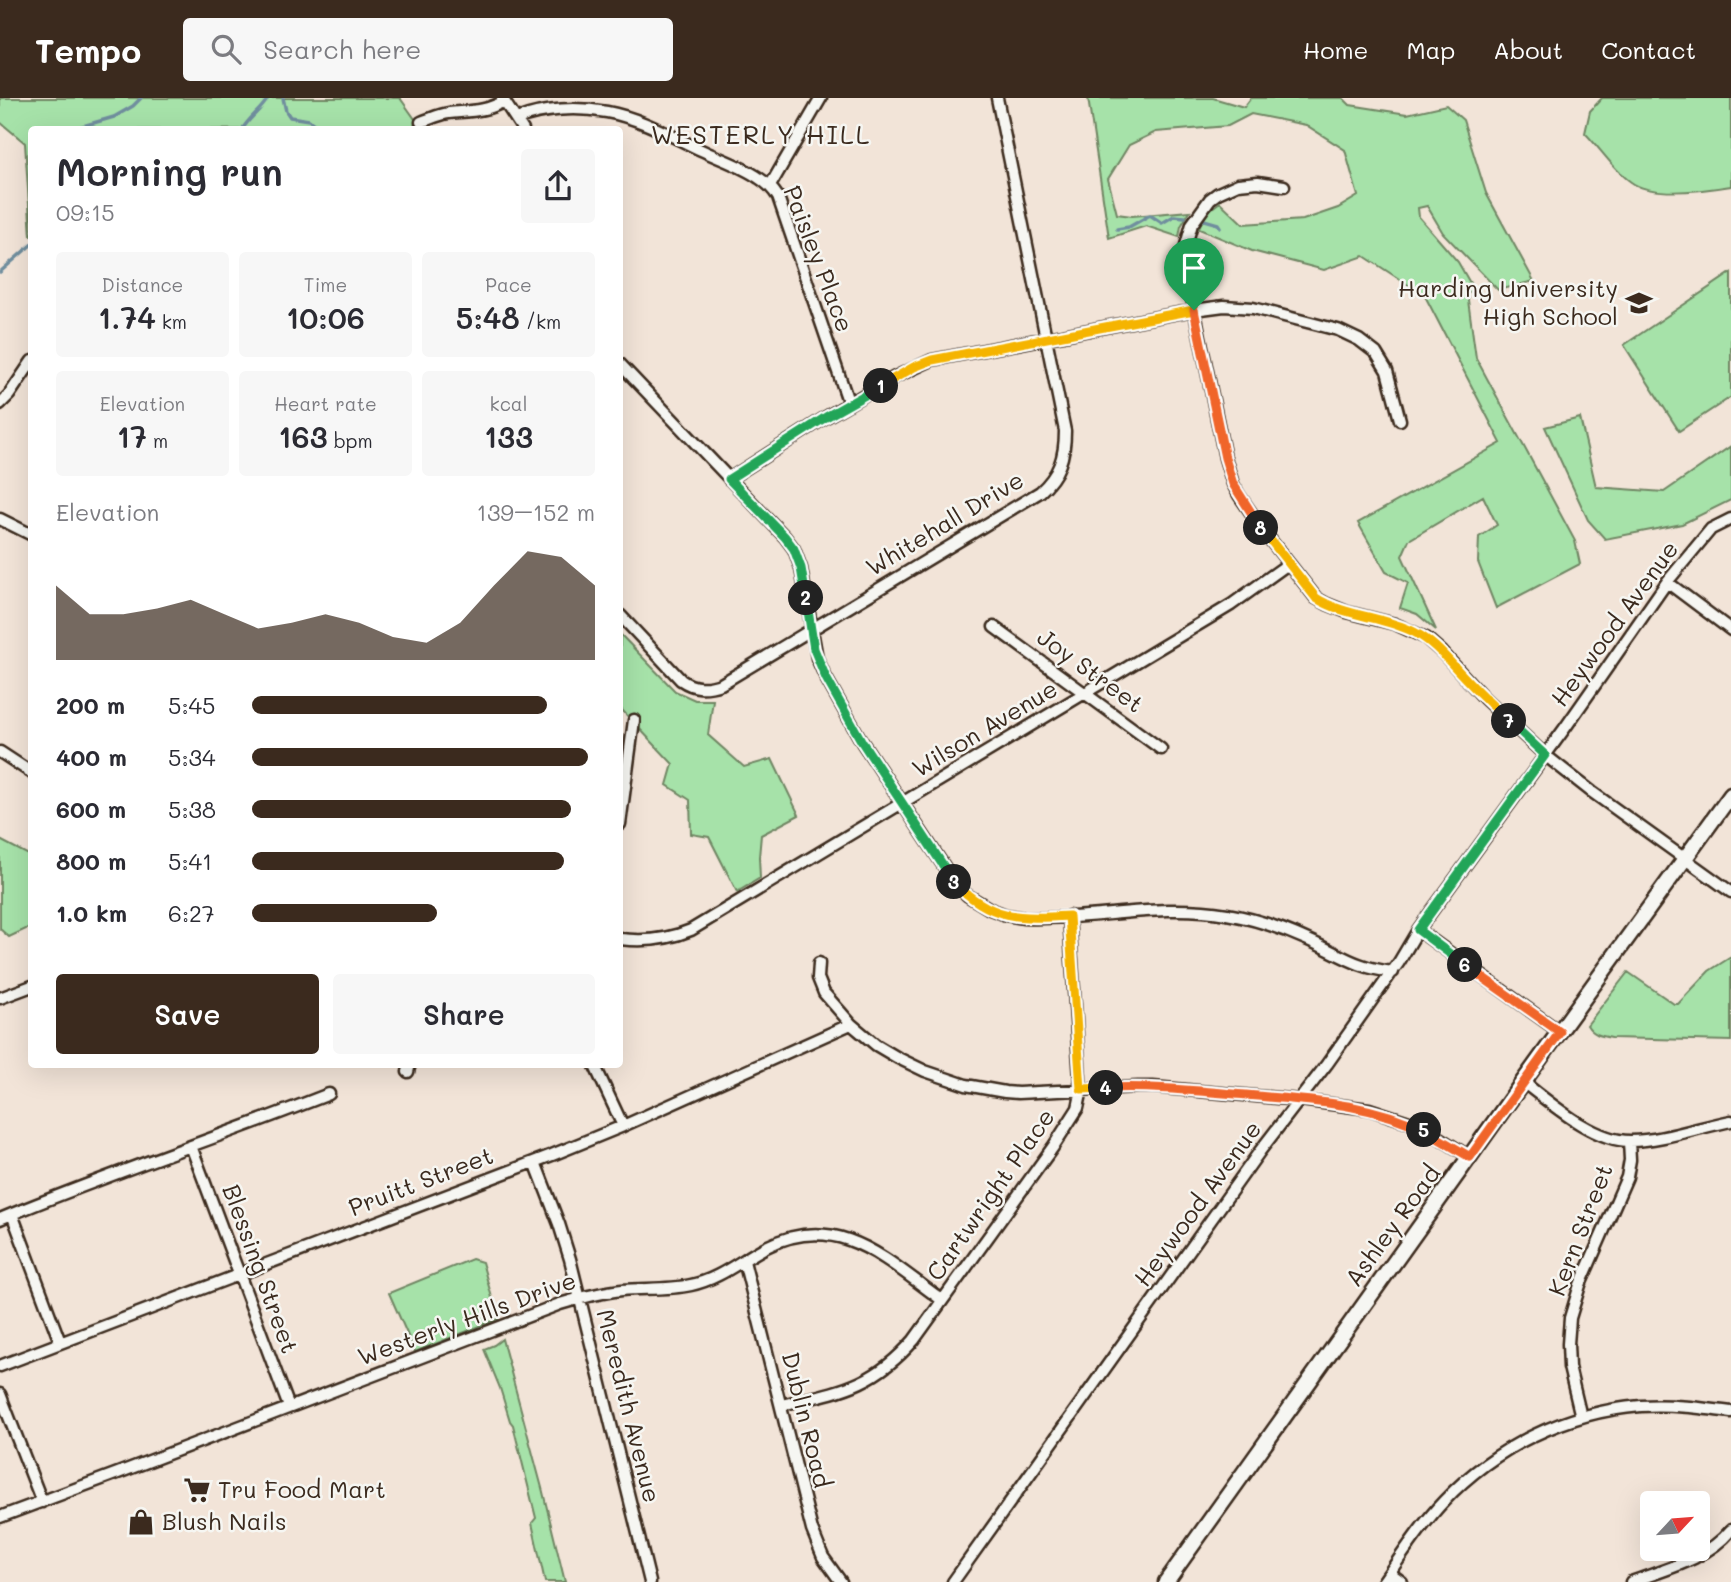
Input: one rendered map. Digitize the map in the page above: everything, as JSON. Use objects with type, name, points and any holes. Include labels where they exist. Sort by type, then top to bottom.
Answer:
[{"type":"street","points":[[770,186],[821,98]]},
{"type":"street","name":"Whitehall Drive","points":[[623,618],[681,680],[691,686],[711,688],[811,631],[1040,492],[1057,474],[1065,446],[1065,431],[997,98]]},
{"type":"street","points":[[421,122],[446,113],[492,108],[503,100],[521,126]]},
{"type":"street","name":"Paisley Place","points":[[517,119],[541,111],[605,111],[646,124],[759,177],[770,186],[778,197],[849,404]]},
{"type":"street","points":[[1284,186],[1258,182],[1238,184],[1218,193],[1197,214],[1186,245],[1186,269],[1194,310],[1225,458],[1233,484],[1265,533],[1316,598],[1347,612],[1395,624],[1426,638],[1484,698],[1545,755],[1731,892]]},
{"type":"street","points":[[729,479],[895,377],[932,360],[1224,306],[1252,308],[1338,330],[1359,340],[1376,353],[1387,371],[1400,420]]},
{"type":"street","points":[[0,404],[28,367]]},
{"type":"street","points":[[623,367],[794,549],[801,568],[817,658],[826,678],[901,803],[955,883],[974,900],[990,909],[1032,919],[1168,909],[1225,914],[1280,928],[1362,966],[1393,972]]},
{"type":"street","points":[[0,519],[28,533]]},
{"type":"street","name":"Heywood Avenue","points":[[953,1582],[1260,1152],[1393,972],[1418,930],[1667,582],[1712,529],[1731,519]]},
{"type":"street","name":"Wilson Avenue","points":[[623,940],[656,940],[691,930],[1231,605],[1288,564]]},
{"type":"street","points":[[1667,582],[1731,630]]},
{"type":"street","name":"Joy Street","points":[[994,627],[1161,749]]},
{"type":"street","points":[[623,802],[634,720]]},
{"type":"street","points":[[0,752],[28,770]]},
{"type":"street","name":"Ashley Road","points":[[1166,1582],[1731,795]]},
{"type":"street","name":"Cartwright Place","points":[[781,1405],[847,1388],[876,1375],[900,1356],[1079,1108],[1081,1089],[1069,916]]},
{"type":"street","points":[[1418,930],[1560,1032]]},
{"type":"street","points":[[819,963],[818,978],[824,993],[851,1024],[876,1045],[925,1071],[966,1085],[1018,1093],[1153,1087],[1354,1106],[1396,1117],[1433,1134],[1470,1157]]},
{"type":"street","points":[[0,998],[28,988]]},
{"type":"street","name":"Pruitt Street","points":[[0,1366],[535,1162],[623,1126],[851,1024]]},
{"type":"street","points":[[596,1068],[623,1126]]},
{"type":"street","points":[[1523,1082],[1581,1124],[1617,1140],[1645,1140],[1731,1121]]},
{"type":"street","points":[[0,1219],[329,1094]]},
{"type":"street","name":"Kern Street","points":[[1581,1417],[1569,1367],[1570,1318],[1580,1284],[1627,1177],[1629,1141]]},
{"type":"street","name":"Blessing Street","points":[[191,1146],[289,1407]]},
{"type":"street","name":"Meredith Avenue","points":[[535,1162],[559,1224],[650,1582]]},
{"type":"street","points":[[12,1214],[60,1342]]},
{"type":"street","name":"Westerly Hills Drive","points":[[0,1517],[560,1304],[624,1290],[668,1289],[691,1285],[723,1274],[760,1250],[785,1239],[811,1234],[846,1238],[860,1243],[942,1300]]},
{"type":"street","name":"Dublin Road","points":[[744,1261],[812,1530],[823,1557],[841,1582]]},
{"type":"street","points":[[0,1394],[42,1502]]},
{"type":"street","points":[[1402,1582],[1386,1578],[1434,1512],[1471,1476],[1504,1451],[1535,1434],[1581,1417],[1642,1406],[1689,1407],[1731,1412]]},
{"type":"street","points":[[1631,1582],[1693,1559],[1717,1544],[1731,1530]]},
{"type":"green space","points":[[0,98],[400,98],[420,126],[28,126],[28,190],[25,143],[0,122]]},
{"type":"green space","points":[[1088,98],[1213,98],[1244,107],[1251,98],[1343,98],[1350,105],[1407,114],[1446,105],[1463,120],[1486,193],[1534,281],[1498,290],[1443,233],[1427,206],[1418,208],[1419,217],[1458,262],[1474,290],[1467,293],[1476,358],[1575,541],[1580,564],[1496,608],[1478,562],[1479,537],[1497,525],[1483,496],[1409,540],[1402,556],[1436,630],[1417,614],[1400,608],[1408,583],[1386,572],[1358,523],[1501,443],[1425,296],[1364,256],[1324,270],[1252,251],[1199,229],[1203,215],[1220,202],[1243,224],[1303,220],[1338,208],[1358,196],[1345,150],[1306,125],[1251,114],[1228,126],[1156,132],[1129,145],[1108,179],[1117,214],[1132,216],[1190,211],[1181,226],[1179,237],[1146,226],[1109,238]]},
{"type":"green space","points":[[1602,98],[1731,98],[1731,186],[1696,191],[1668,191],[1634,184],[1585,133],[1590,111]]},
{"type":"green space","points":[[1731,273],[1731,397],[1679,431],[1624,345]]},
{"type":"green space","points":[[1580,418],[1596,487],[1664,492],[1731,446],[1731,500],[1682,524],[1605,539],[1588,520],[1545,427]]},
{"type":"green space","points":[[623,637],[675,691],[695,700],[713,700],[708,735],[744,767],[772,759],[799,815],[761,835],[760,878],[737,892],[709,837],[691,834],[690,800],[667,785],[673,764],[623,711]]},
{"type":"green space","points":[[0,840],[28,854],[28,928],[9,937],[0,929]]},
{"type":"green space","points":[[1731,957],[1731,1041],[1612,1038],[1595,1033],[1587,1025],[1628,972],[1674,1004],[1678,1004],[1709,971]]},
{"type":"green space","points":[[472,1259],[482,1262],[498,1319],[415,1352],[389,1293]]},
{"type":"green space","points":[[502,1339],[565,1582],[545,1582],[532,1523],[536,1518],[513,1425],[484,1349]]},
{"type":"waterway","points":[[83,126],[114,117],[141,98]]},
{"type":"waterway","points":[[245,126],[268,98]]},
{"type":"waterway","points":[[283,98],[290,117],[309,120],[316,126]]},
{"type":"waterway","points":[[1117,229],[1129,227],[1150,215],[1162,223],[1174,216],[1185,217]]},
{"type":"waterway","points":[[1204,220],[1220,227]]},
{"type":"waterway","points":[[0,272],[28,248]]},
{"type":"place","name":"Harding University High School","points":[[1639,303]]},
{"type":"place","name":"Tru Food Mart","points":[[197,1490]]},
{"type":"place","name":"Blush Nails","points":[[141,1522]]},
{"type":"district","name":"WESTERLY HILL","points":[[761,135]]},
{"type":"route","points":[[1194,310],[1225,458],[1233,484],[1288,564],[1316,598],[1326,604],[1395,624],[1426,638],[1484,698],[1545,755],[1418,930],[1560,1032],[1470,1157],[1409,1122],[1354,1106],[1153,1087],[1081,1089],[1069,916],[1032,919],[1006,915],[974,900],[955,883],[862,742],[826,678],[814,649],[801,568],[794,549],[729,479],[826,417],[895,377],[932,360],[1194,310]]}]
